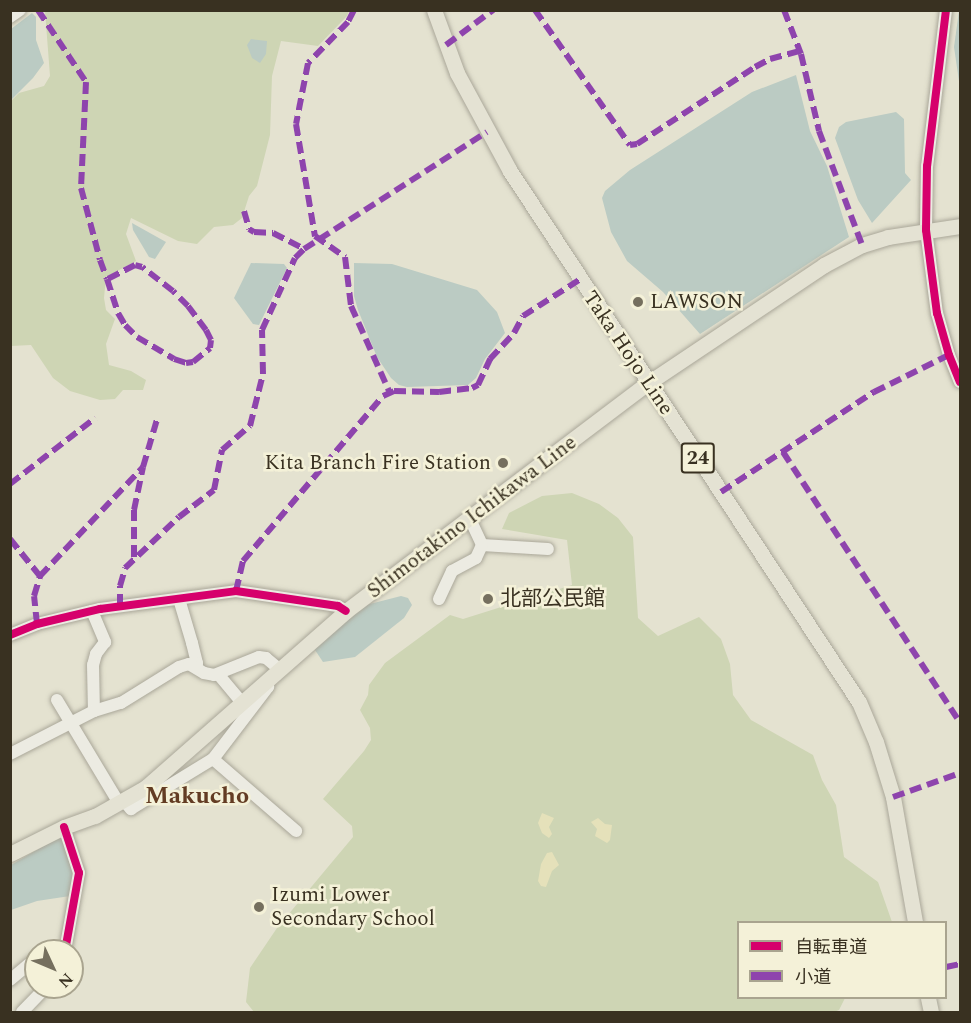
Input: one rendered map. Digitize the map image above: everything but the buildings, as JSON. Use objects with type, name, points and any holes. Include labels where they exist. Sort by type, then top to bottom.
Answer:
[{"type":"main road","name":"Taka Hojo Line","points":[[434,10],[457,73],[487,132],[579,280],[859,702],[876,742],[893,797],[915,921]]},
{"type":"main road","name":"Shimotakino Ichikawa Line","points":[[10,854],[122,802],[164,773],[273,672],[346,611],[648,383],[824,265],[862,245],[888,237],[960,226]]},
{"type":"street","points":[[10,17],[20,10]]},
{"type":"street","points":[[946,10],[927,166],[926,230],[937,313],[949,355],[960,382]]},
{"type":"street","points":[[439,599],[452,571],[476,558],[482,544],[470,519]]},
{"type":"street","points":[[482,544],[548,549]]},
{"type":"street","points":[[10,635],[37,624],[92,611],[236,591],[338,606],[346,611]]},
{"type":"street","points":[[179,599],[192,643],[195,666]]},
{"type":"street","points":[[92,611],[105,642],[96,654],[93,665],[94,711]]},
{"type":"street","points":[[10,754],[71,723],[94,711],[121,704],[189,663],[204,674],[218,674],[260,657],[273,672],[268,687],[213,759],[131,809],[122,802],[71,723],[57,700]]},
{"type":"street","points":[[218,674],[241,701]]},
{"type":"street","points":[[213,759],[296,831]]},
{"type":"street","points":[[64,827],[79,873],[67,939]]},
{"type":"street","points":[[10,980],[24,968]]},
{"type":"street","points":[[22,1012],[34,999]]},
{"type":"green space","points":[[45,11],[349,11],[347,16],[318,46],[281,41],[272,76],[270,135],[257,186],[249,196],[242,218],[233,225],[214,227],[197,244],[178,241],[131,218],[126,234],[136,261],[106,277],[104,298],[106,310],[115,319],[106,344],[109,365],[131,371],[146,380],[143,390],[123,390],[115,399],[100,400],[70,391],[53,378],[31,345],[11,346],[11,101],[19,93],[44,86],[50,76]]},
{"type":"green space","points":[[572,493],[599,504],[618,518],[633,537],[638,618],[658,636],[699,617],[721,639],[730,664],[733,695],[751,720],[813,755],[822,780],[836,805],[844,857],[878,882],[892,921],[737,921],[737,999],[844,999],[839,1010],[834,1012],[254,1012],[246,1002],[250,968],[277,928],[353,837],[352,826],[323,799],[371,740],[370,728],[360,710],[368,695],[369,685],[385,663],[450,615],[463,619],[572,585],[567,540],[502,529],[509,513],[542,496]]},
{"type":"sand","points":[[542,813],[554,818],[549,827],[552,834],[549,838],[542,833],[538,823]]},
{"type":"sand","points":[[598,818],[605,824],[612,825],[610,840],[607,843],[595,836],[597,829],[591,822]]},
{"type":"sand","points":[[552,852],[559,865],[552,871],[546,887],[541,886],[538,881],[541,864],[547,853]]},
{"type":"shaded area","points":[[960,11],[960,88],[954,47]]},
{"type":"shaded area","points":[[32,13],[36,17],[36,40],[44,63],[11,100],[11,29]]},
{"type":"shaded area","points":[[251,39],[267,41],[266,54],[260,63],[252,58],[247,45]]},
{"type":"shaded area","points":[[796,75],[810,131],[827,166],[849,237],[700,334],[663,292],[627,261],[611,232],[602,198],[605,191],[630,170],[752,92]]},
{"type":"shaded area","points":[[896,112],[904,119],[905,173],[911,180],[872,223],[858,200],[835,138],[839,127],[846,122]]},
{"type":"shaded area","points":[[132,223],[166,242],[155,259],[149,257],[133,230]]},
{"type":"shaded area","points":[[251,263],[284,264],[287,268],[259,325],[253,324],[234,298]]},
{"type":"shaded area","points":[[354,263],[392,264],[477,290],[497,312],[505,333],[485,359],[476,378],[468,385],[407,387],[399,385],[391,378],[377,357],[358,310],[354,296]]},
{"type":"shaded area","points":[[401,596],[408,598],[412,605],[404,618],[355,657],[323,662],[313,647],[366,605]]},
{"type":"shaded area","points":[[61,836],[75,873],[70,896],[37,901],[11,910],[11,865]]},
{"type":"marked path","points":[[38,10],[86,82],[81,188],[100,260],[118,313],[125,325],[137,337],[174,359],[186,363],[193,362],[210,348],[211,340],[206,330],[188,306],[142,267],[135,265],[107,279]]},
{"type":"marked path","points":[[354,10],[348,22],[308,63],[296,124],[315,236],[345,257],[351,306],[389,391]]},
{"type":"marked path","points":[[446,45],[493,10]]},
{"type":"marked path","points":[[535,10],[630,145],[637,144],[755,67],[770,59],[800,51]]},
{"type":"marked path","points":[[784,10],[801,54],[819,131],[862,245]]},
{"type":"marked path","points":[[120,606],[120,586],[125,568],[179,517],[214,490],[222,450],[250,426],[263,374],[262,330],[295,258],[304,249],[487,132]]},
{"type":"marked path","points":[[244,211],[249,229],[254,232],[273,233],[304,249]]},
{"type":"marked path","points":[[236,591],[243,561],[383,396],[394,391],[439,392],[472,388],[478,385],[490,359],[514,333],[523,316],[579,280]]},
{"type":"marked path","points":[[721,492],[874,392],[949,355]]},
{"type":"marked path","points":[[134,557],[134,510],[143,467],[158,416]]},
{"type":"marked path","points":[[10,484],[95,418]]},
{"type":"marked path","points":[[783,452],[960,722]]},
{"type":"marked path","points":[[37,624],[34,596],[40,576],[143,467]]},
{"type":"marked path","points":[[10,539],[40,576]]},
{"type":"marked path","points":[[893,797],[960,773]]},
{"type":"marked path","points":[[947,967],[960,964]]},
{"type":"cycle path","points":[[946,10],[927,166],[926,230],[937,313],[949,355],[960,382]]},
{"type":"cycle path","points":[[10,635],[37,624],[100,609],[236,591],[338,606],[346,611]]},
{"type":"cycle path","points":[[64,827],[79,873],[67,939]]},
{"type":"place","name":"LAWSON","points":[[638,302]]},
{"type":"place","name":"Kita Branch Fire Station","points":[[503,463]]},
{"type":"place","name":"北部公民館","points":[[488,599]]},
{"type":"place","name":"Izumi Lower Secondary School","points":[[259,907]]},
{"type":"district","name":"Makucho","points":[[197,797]]}]
